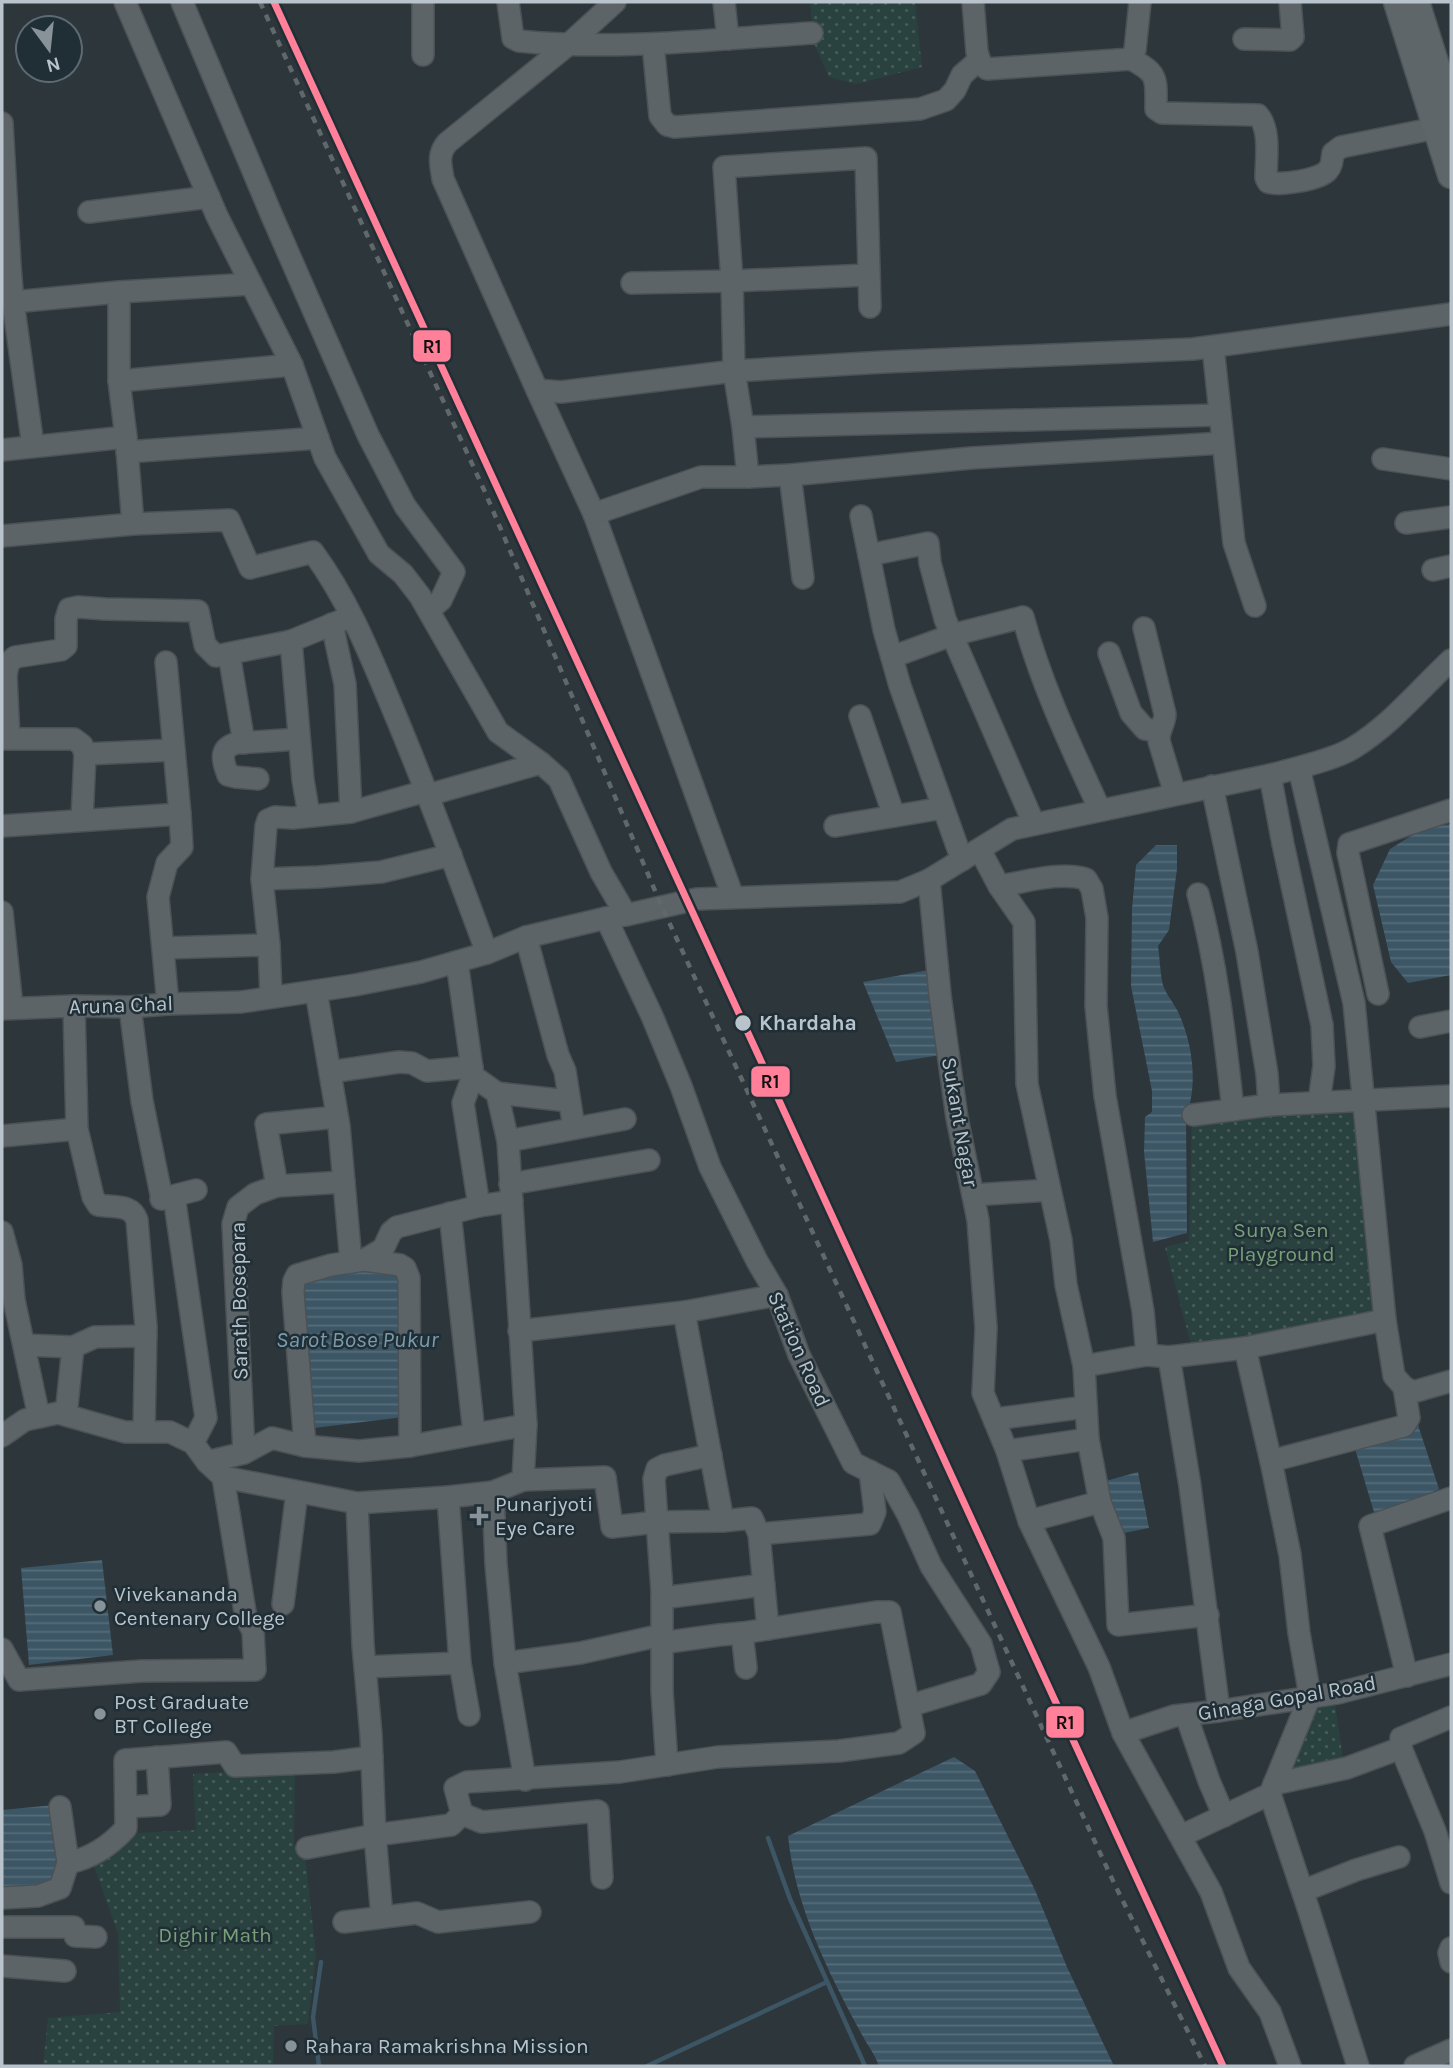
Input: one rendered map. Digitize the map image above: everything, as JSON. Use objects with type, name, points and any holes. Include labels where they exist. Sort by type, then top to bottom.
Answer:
[{"type":"main road","points":[[1396,2],[1444,120]]},
{"type":"main road","points":[[1416,2],[1444,120],[1451,176]]},
{"type":"street","name":"Station Road","points":[[125,2],[209,197],[292,365],[325,458],[379,554],[403,575],[429,610],[498,732],[559,779],[601,872],[710,1167],[777,1295],[799,1354],[853,1463],[890,1481],[931,1566],[981,1644],[989,1672],[981,1684],[909,1706]]},
{"type":"street","points":[[182,2],[368,435],[405,506],[454,572],[441,600],[429,610]]},
{"type":"street","points":[[423,2],[423,55]]},
{"type":"street","points":[[508,2],[513,38],[519,41],[653,44],[812,33]]},
{"type":"street","points":[[615,2],[569,44],[447,143],[439,158],[443,179],[594,514],[733,897]]},
{"type":"street","points":[[724,2],[728,38]]},
{"type":"street","points":[[973,2],[979,60],[987,69],[1131,59],[1149,68],[1154,75],[1156,109],[1162,113],[1258,116],[1263,121],[1266,178],[1271,184],[1309,179],[1325,173],[1331,166],[1333,153],[1341,147],[1444,120]]},
{"type":"street","points":[[1131,59],[1135,50],[1140,2]]},
{"type":"street","points":[[1244,38],[1290,40],[1293,37],[1290,2]]},
{"type":"street","points":[[653,44],[660,117],[667,125],[675,127],[920,109],[946,100],[955,90],[962,75],[979,60]]},
{"type":"street","points":[[2,123],[6,267],[33,446]]},
{"type":"street","points":[[748,477],[734,372],[732,281],[724,167],[866,158],[870,307]]},
{"type":"street","points":[[89,212],[209,197]]},
{"type":"street","points":[[632,283],[868,275]]},
{"type":"street","points":[[13,302],[251,284]]},
{"type":"street","points":[[119,292],[119,381],[133,524]]},
{"type":"street","points":[[537,390],[561,392],[734,372],[884,362],[1213,347],[1451,314]]},
{"type":"street","points":[[1213,347],[1234,543],[1255,606]]},
{"type":"street","points":[[119,381],[292,365]]},
{"type":"street","points":[[743,427],[1220,415]]},
{"type":"street","points":[[2,450],[33,446],[318,439]]},
{"type":"street","points":[[594,514],[701,477],[790,475],[971,458],[1223,443]]},
{"type":"street","points":[[1383,459],[1451,469]]},
{"type":"street","points":[[790,475],[803,578]]},
{"type":"street","points":[[861,516],[900,686],[943,808],[971,855],[999,886],[1024,922],[1027,1084],[1061,1240],[1066,1285],[1084,1366],[1088,1439],[1100,1502],[1114,1538],[1118,1625],[1208,1615]]},
{"type":"street","points":[[1406,523],[1451,517]]},
{"type":"street","points":[[2,536],[133,524],[229,520],[250,568],[313,552],[329,573],[354,616],[427,793],[487,953]]},
{"type":"street","points":[[869,555],[928,543],[930,563],[944,618],[1034,824]]},
{"type":"street","points":[[82,820],[85,754],[82,744],[74,739],[6,739],[8,664],[15,657],[61,650],[66,646],[66,619],[69,609],[78,607],[198,611],[205,645],[216,656],[291,641],[354,616]]},
{"type":"street","points":[[892,657],[952,635],[1023,617],[1030,646],[1100,810]]},
{"type":"street","points":[[332,624],[345,684],[351,812]]},
{"type":"street","points":[[1144,628],[1164,708],[1165,721],[1159,731],[1159,741],[1175,794]]},
{"type":"street","points":[[291,641],[299,739],[309,815]]},
{"type":"street","points":[[1109,653],[1131,713],[1145,729],[1159,731]]},
{"type":"street","points":[[229,654],[244,743]]},
{"type":"street","name":"Aruna Chal","points":[[7,1008],[130,1007],[168,1003],[241,1002],[355,985],[457,962],[526,937],[697,899],[900,892],[929,880],[1012,829],[1270,775],[1352,749],[1389,722],[1451,660]]},
{"type":"street","points":[[166,662],[182,847],[167,863],[158,897],[168,1003]]},
{"type":"street","points":[[860,716],[894,816]]},
{"type":"street","points":[[258,779],[228,775],[225,751],[228,746],[299,739]]},
{"type":"street","points":[[85,754],[174,750]]},
{"type":"street","points":[[271,997],[262,879],[268,820],[275,817],[293,818],[351,812],[541,763]]},
{"type":"street","points":[[1299,768],[1354,1003],[1385,1320],[1394,1376],[1413,1392],[1451,1381]]},
{"type":"street","points":[[1270,775],[1322,1025],[1324,1066],[1319,1102]]},
{"type":"street","points":[[1212,786],[1247,951],[1267,1074],[1269,1105]]},
{"type":"street","points":[[835,826],[943,808]]},
{"type":"street","points":[[1378,994],[1348,853],[1349,844],[1451,810]]},
{"type":"street","points":[[2,826],[180,814]]},
{"type":"street","points":[[262,879],[381,872],[451,855]]},
{"type":"street","points":[[999,886],[1077,876],[1086,879],[1092,889],[1097,918],[1096,1006],[1105,1096],[1143,1311],[1147,1355]]},
{"type":"street","name":"Sukant Nagar","points":[[929,880],[940,995],[957,1118],[978,1220],[986,1328],[983,1393],[1029,1521],[1099,1667],[1123,1732],[1211,1892],[1239,1968],[1270,2012],[1290,2066]]},
{"type":"street","points":[[1198,894],[1216,975],[1233,1110]]},
{"type":"street","points":[[2,912],[7,1008]]},
{"type":"street","points":[[526,937],[558,1055],[565,1071],[574,1128]]},
{"type":"street","points":[[163,948],[269,945]]},
{"type":"street","points":[[457,962],[472,1072],[463,1102],[478,1206]]},
{"type":"street","points":[[316,991],[338,1117],[344,1182],[357,1261]]},
{"type":"street","points":[[74,1006],[77,1129],[96,1203],[128,1208],[196,1190]]},
{"type":"street","points":[[130,1007],[142,1101],[168,1197],[205,1418],[193,1443]]},
{"type":"street","points":[[1420,1027],[1451,1021]]},
{"type":"street","points":[[330,1072],[399,1062],[412,1063],[427,1071],[472,1072],[497,1093],[569,1101]]},
{"type":"street","points":[[497,1093],[508,1141],[526,1425],[523,1480]]},
{"type":"street","points":[[1193,1115],[1269,1105],[1451,1096]]},
{"type":"street","points":[[338,1117],[266,1124],[277,1186],[344,1182]]},
{"type":"street","points":[[508,1141],[625,1119]]},
{"type":"street","points":[[2,1136],[77,1129]]},
{"type":"street","points":[[305,1446],[294,1305],[294,1281],[297,1275],[357,1261],[383,1249],[391,1232],[397,1227],[478,1206],[511,1193],[649,1160]]},
{"type":"street","name":"Sarath Bosepara","points":[[244,1453],[233,1224],[238,1207],[255,1194],[277,1186]]},
{"type":"street","points":[[973,1195],[1050,1190]]},
{"type":"street","points":[[128,1208],[137,1220],[146,1336],[144,1432]]},
{"type":"street","points":[[450,1213],[474,1433]]},
{"type":"street","points":[[2,1233],[39,1417]]},
{"type":"street","points":[[357,1261],[400,1265],[405,1268],[408,1278],[410,1446]]},
{"type":"street","points":[[519,1331],[684,1312],[777,1295]]},
{"type":"street","points":[[684,1312],[723,1521]]},
{"type":"street","points":[[1084,1366],[1147,1355],[1169,1357],[1245,1348],[1385,1320]]},
{"type":"street","points":[[25,1345],[73,1347],[95,1337],[146,1336]]},
{"type":"street","points":[[66,1415],[73,1347]]},
{"type":"street","points":[[1245,1348],[1290,1555],[1310,1696],[1272,1789],[1358,2066]]},
{"type":"street","points":[[1169,1357],[1191,1486],[1219,1712]]},
{"type":"street","points":[[1271,1461],[1404,1426],[1409,1418],[1404,1387]]},
{"type":"street","points":[[995,1422],[1003,1418],[1085,1406]]},
{"type":"street","points":[[2,1436],[25,1420],[58,1413],[125,1432],[170,1432],[193,1443],[206,1462],[223,1476],[357,1503],[493,1492],[523,1480],[605,1477],[612,1527],[657,1522],[752,1518],[759,1534],[768,1629]]},
{"type":"street","points":[[206,1462],[244,1453],[272,1438],[305,1446],[359,1451],[410,1446],[526,1425]]},
{"type":"street","points":[[1006,1451],[1088,1439]]},
{"type":"street","points":[[667,1765],[662,1691],[662,1598],[654,1479],[657,1469],[665,1465],[711,1455]]},
{"type":"street","points":[[759,1534],[870,1524],[875,1503],[870,1471]]},
{"type":"street","points":[[2,1649],[19,1680],[142,1671],[255,1670],[253,1631],[246,1618],[223,1476]]},
{"type":"street","points":[[283,1604],[297,1492]]},
{"type":"street","points":[[493,1492],[505,1663],[525,1780]]},
{"type":"street","points":[[448,1497],[460,1663],[469,1715]]},
{"type":"street","points":[[1407,1676],[1370,1526],[1451,1498]]},
{"type":"street","points":[[1029,1521],[1100,1502]]},
{"type":"street","points":[[357,1503],[382,1917]]},
{"type":"street","points":[[662,1598],[764,1586]]},
{"type":"street","points":[[462,1814],[455,1788],[467,1783],[620,1772],[718,1757],[839,1751],[899,1743],[914,1733],[890,1612],[742,1633],[662,1639],[505,1663]]},
{"type":"street","points":[[742,1633],[746,1668]]},
{"type":"street","points":[[365,1667],[460,1663]]},
{"type":"street","name":"Ginaga Gopal Road","points":[[1123,1732],[1174,1716],[1219,1712],[1338,1693],[1451,1664]]},
{"type":"street","points":[[1186,1715],[1224,1816]]},
{"type":"street","points":[[1451,1717],[1401,1738],[1401,1748],[1435,1831],[1451,1883]]},
{"type":"street","points":[[1181,1836],[1272,1789],[1347,1768],[1401,1748]]},
{"type":"street","points":[[68,1863],[85,1860],[126,1828],[125,1760],[226,1752],[235,1766],[334,1762],[372,1757]]},
{"type":"street","points":[[126,1807],[160,1805],[157,1757]]},
{"type":"street","points":[[2,1898],[38,1896],[60,1888],[68,1863],[60,1807]]},
{"type":"street","points":[[462,1814],[482,1822],[598,1811],[602,1878]]},
{"type":"street","points":[[307,1848],[375,1835],[451,1825],[462,1814]]},
{"type":"street","points":[[1303,1891],[1356,1870],[1399,1857]]},
{"type":"street","points":[[344,1922],[417,1913],[438,1922],[530,1912]]},
{"type":"street","points":[[2,1927],[74,1927],[75,1936],[96,1937]]},
{"type":"street","points":[[1451,1948],[1451,1962]]},
{"type":"street","points":[[2,1966],[65,1971]]},
{"type":"street","points":[[1415,2066],[1451,2050]]},
{"type":"green space","points":[[810,2],[915,2],[922,67],[856,84],[829,77],[814,43]]},
{"type":"green space","name":"Surya Sen Playground","points":[[1358,1104],[1379,1315],[1192,1348],[1165,1247],[1189,1241],[1192,1118]]},
{"type":"green space","points":[[1334,1698],[1344,1766],[1280,1779],[1313,1702]]},
{"type":"green space","name":"Dighir Math","points":[[295,1768],[294,1845],[306,1843],[316,1955],[308,2024],[274,2026],[273,2066],[43,2066],[48,2018],[120,2012],[118,1934],[94,1866],[136,1833],[196,1830],[193,1774]]},
{"type":"water","points":[[1451,824],[1451,975],[1408,983],[1391,962],[1373,885],[1390,849],[1422,829]]},
{"type":"water","points":[[1156,845],[1177,845],[1177,869],[1169,930],[1158,946],[1163,985],[1179,1014],[1188,1039],[1193,1079],[1186,1117],[1187,1233],[1153,1242],[1144,1152],[1145,1117],[1152,1112],[1152,1091],[1131,986],[1132,909],[1136,865]]},
{"type":"water","points":[[929,970],[941,1055],[896,1062],[863,982]]},
{"type":"water","name":"Sarot Bose Pukur","points":[[404,1268],[412,1416],[314,1428],[300,1274]]},
{"type":"water","points":[[1418,1425],[1439,1489],[1376,1519],[1353,1442]]},
{"type":"water","points":[[1138,1472],[1149,1528],[1119,1534],[1102,1482]]},
{"type":"water","points":[[102,1560],[113,1655],[29,1665],[21,1568]]},
{"type":"water","points":[[954,1757],[975,1771],[1035,1890],[1067,1967],[1114,2066],[879,2066],[849,2010],[805,1913],[788,1836]]},
{"type":"water","points":[[54,1805],[58,1878],[45,1889],[2,1893],[2,1810]]},
{"type":"waterway","points":[[768,1838],[790,1899],[865,2066]]},
{"type":"waterway","points":[[319,2066],[313,2017],[321,1962]]},
{"type":"waterway","points":[[647,2066],[827,1982]]},
{"type":"railway","points":[[260,2],[485,492],[662,907],[1114,1883],[1205,2066]]},
{"type":"transit line","name":"R1","points":[[274,2],[1223,2066]]},
{"type":"place","name":"Khardaha","points":[[743,1023]]},
{"type":"place","name":"Punarjyoti Eye Care","points":[[479,1516]]},
{"type":"place","name":"Vivekananda Centenary College","points":[[100,1606]]},
{"type":"place","name":"Post Graduate BT College","points":[[100,1714]]},
{"type":"place","name":"Rahara Ramakrishna Mission","points":[[291,2046]]}]
